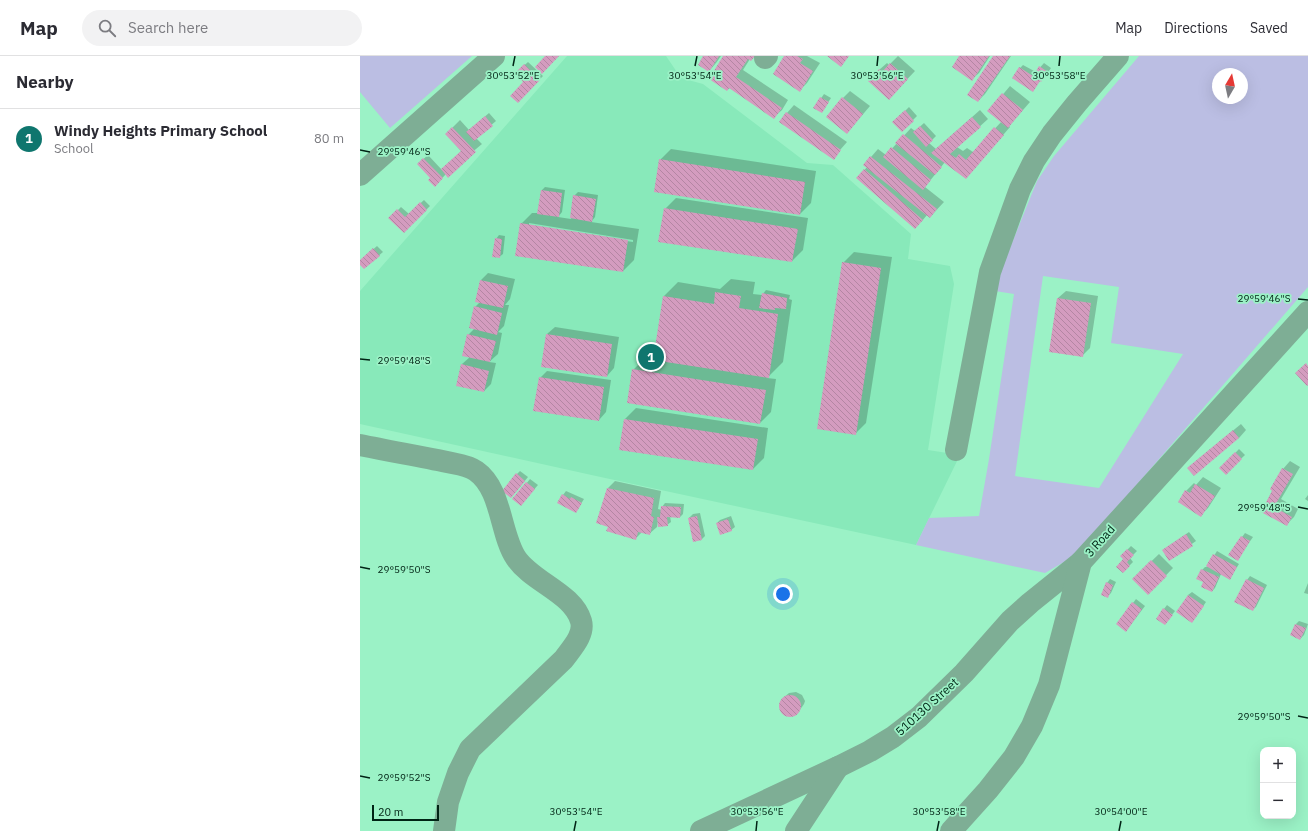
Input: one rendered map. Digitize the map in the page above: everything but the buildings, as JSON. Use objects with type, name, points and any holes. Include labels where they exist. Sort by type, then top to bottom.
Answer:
[{"type":"street","points":[[360,175],[494,56]]},
{"type":"street","points":[[956,450],[990,272],[1020,190],[1034,161],[1052,134],[1118,56]]},
{"type":"street","name":"3 Road","points":[[951,831],[988,790],[1014,757],[1032,726],[1049,685],[1080,562],[1308,312]]},
{"type":"street","points":[[360,445],[436,460],[475,470],[489,487],[500,512],[510,545],[516,558],[526,570],[568,602],[582,622],[576,643],[564,659],[470,749],[458,773],[448,802],[444,831]]},
{"type":"street","name":"510130 Street","points":[[701,831],[838,767],[870,751],[893,737],[919,717],[964,673],[1010,621],[1030,602],[1080,562]]},
{"type":"street","points":[[796,831],[838,767]]},
{"type":"shaded area","points":[[360,56],[472,56],[390,128],[360,92]]},
{"type":"shaded area","points":[[567,56],[666,56],[681,78],[703,84],[807,163],[833,165],[911,234],[908,259],[950,266],[954,284],[928,450],[960,455],[916,545],[360,424],[360,291]]},
{"type":"shaded area","points":[[1139,56],[1308,56],[1308,287],[1076,555],[1045,573],[916,545],[929,518],[979,516],[1014,294],[995,291],[1001,270],[1037,181],[1054,156]],"holes":[[[1043,276],[1119,287],[1111,343],[1183,354],[1099,488],[1015,476]]]},
{"type":"place","name":"Windy Heights Primary School","points":[[651,357]]}]
